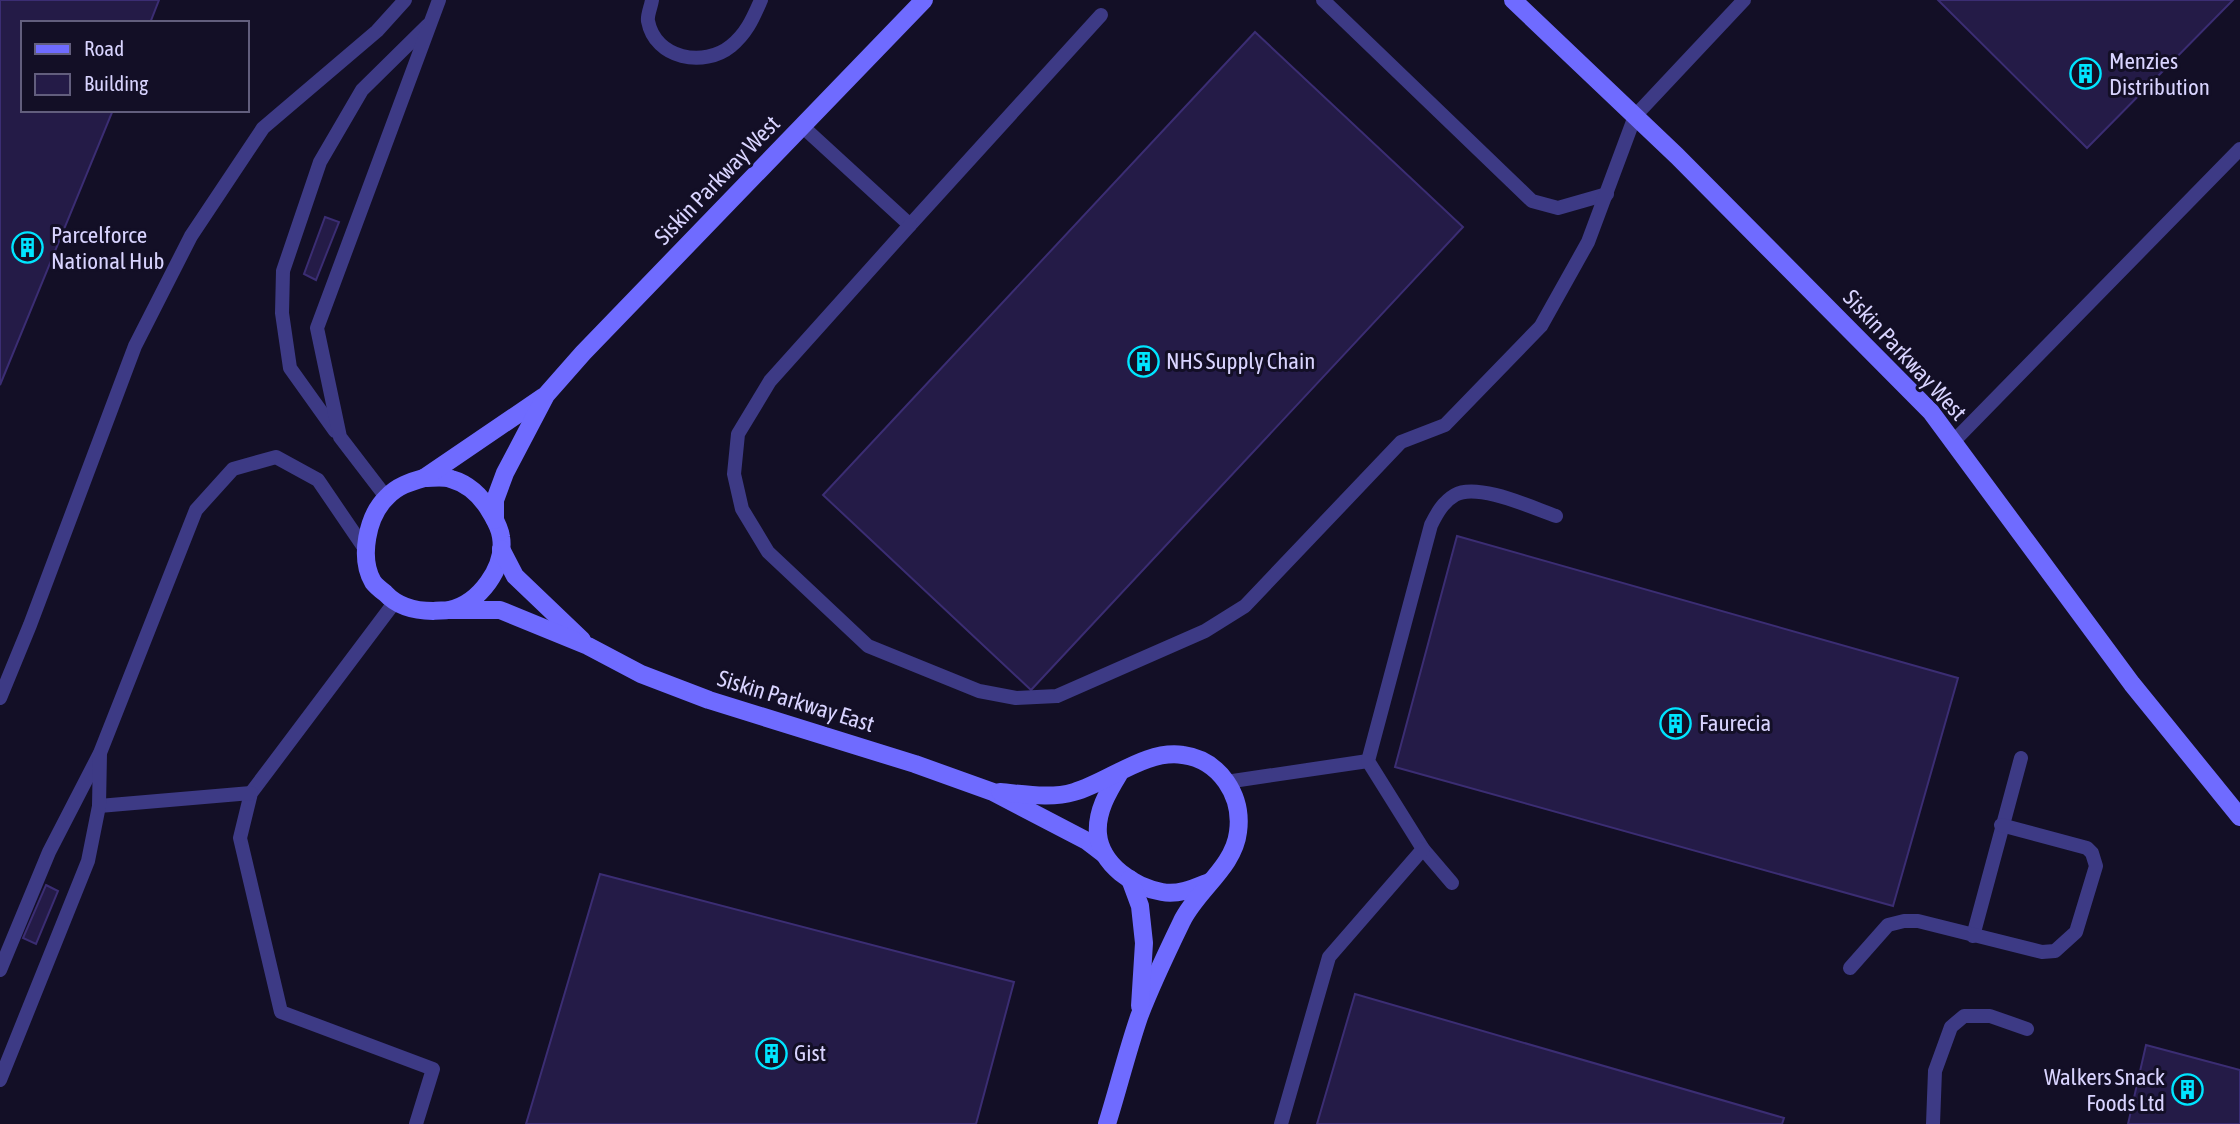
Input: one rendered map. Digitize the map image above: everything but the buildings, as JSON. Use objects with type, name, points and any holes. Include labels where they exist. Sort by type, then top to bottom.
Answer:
[{"type":"street","name":"Siskin Parkway West","points":[[495,520],[495,500],[505,473],[546,395],[583,353],[924,0]]},
{"type":"street","name":"Siskin Parkway West","points":[[1513,0],[1635,116],[1931,412],[2132,684],[2240,817]]},
{"type":"street","name":"Siskin Parkway West","points":[[424,478],[546,395]]},
{"type":"street","points":[[424,478],[450,478],[468,486],[484,501],[499,529],[501,549],[497,567],[477,596],[450,610],[422,611],[394,603],[373,581],[365,549],[371,520],[386,497],[406,483],[424,478]]},
{"type":"street","name":"Siskin Parkway East","points":[[501,549],[515,576],[588,646]]},
{"type":"street","name":"Siskin Parkway East","points":[[450,610],[500,610],[588,646],[641,674],[709,700],[915,764],[993,792],[1087,841],[1104,854]]},
{"type":"street","points":[[1107,1124],[1139,1017],[1184,917],[1226,862],[1238,835],[1239,815],[1233,792],[1220,773],[1200,760],[1184,755],[1166,754],[1145,759],[1119,774],[1100,813],[1098,835],[1104,854],[1130,879],[1164,892],[1186,891],[1209,882]]},
{"type":"street","name":"Siskin Parkway East","points":[[993,792],[1037,795],[1073,793],[1119,774]]},
{"type":"street","points":[[1130,879],[1140,906],[1144,943],[1139,1017]]},
{"type":"lane","points":[[0,698],[135,346],[191,236],[263,128],[377,31],[405,0]]},
{"type":"lane","points":[[340,437],[317,328],[439,0]]},
{"type":"lane","points":[[652,0],[647,19],[654,40],[676,57],[702,58],[729,48],[750,27],[761,0]]},
{"type":"lane","points":[[1323,0],[1532,201],[1559,208],[1607,194]]},
{"type":"lane","points":[[1101,15],[770,381],[738,434],[734,474],[742,509],[768,552],[868,646],[979,691],[1016,698],[1057,696],[1205,631],[1245,606],[1401,442],[1446,425],[1541,326],[1588,242],[1635,116],[1744,0]]},
{"type":"lane","points":[[386,497],[290,368],[282,313],[283,271],[320,162],[362,90],[432,22]]},
{"type":"lane","points":[[802,126],[910,225]]},
{"type":"lane","points":[[1953,442],[2240,149]]},
{"type":"lane","points":[[0,970],[49,852],[100,753],[195,510],[233,468],[276,457],[318,480],[365,549]]},
{"type":"lane","points":[[1452,883],[1423,849],[1368,761],[1431,525],[1441,507],[1457,494],[1474,490],[1556,516]]},
{"type":"lane","points":[[394,603],[251,793],[240,838],[281,1012],[433,1069],[416,1124]]},
{"type":"lane","points":[[0,1080],[88,862],[99,806],[100,753]]},
{"type":"lane","points":[[1973,936],[2021,758]]},
{"type":"lane","points":[[1226,782],[1368,761]]},
{"type":"lane","points":[[99,806],[251,793]]},
{"type":"lane","points":[[1850,968],[1888,925],[1904,921],[1918,921],[2042,953],[2055,951],[2076,932],[2096,866],[2092,853],[2087,848],[2001,825]]},
{"type":"lane","points":[[1280,1124],[1329,957],[1423,849]]},
{"type":"lane","points":[[1933,1124],[1935,1071],[1951,1027],[1964,1016],[1990,1016],[2028,1029]]},
{"type":"place","name":"Menzies Distribution","points":[[2086,74]]},
{"type":"place","name":"Parcelforce National Hub","points":[[28,248]]},
{"type":"place","name":"NHS Supply Chain","points":[[1143,361]]},
{"type":"place","name":"Faurecia","points":[[1676,723]]},
{"type":"place","name":"Gist","points":[[771,1053]]},
{"type":"place","name":"Walkers Snack Foods Ltd","points":[[2188,1090]]}]
